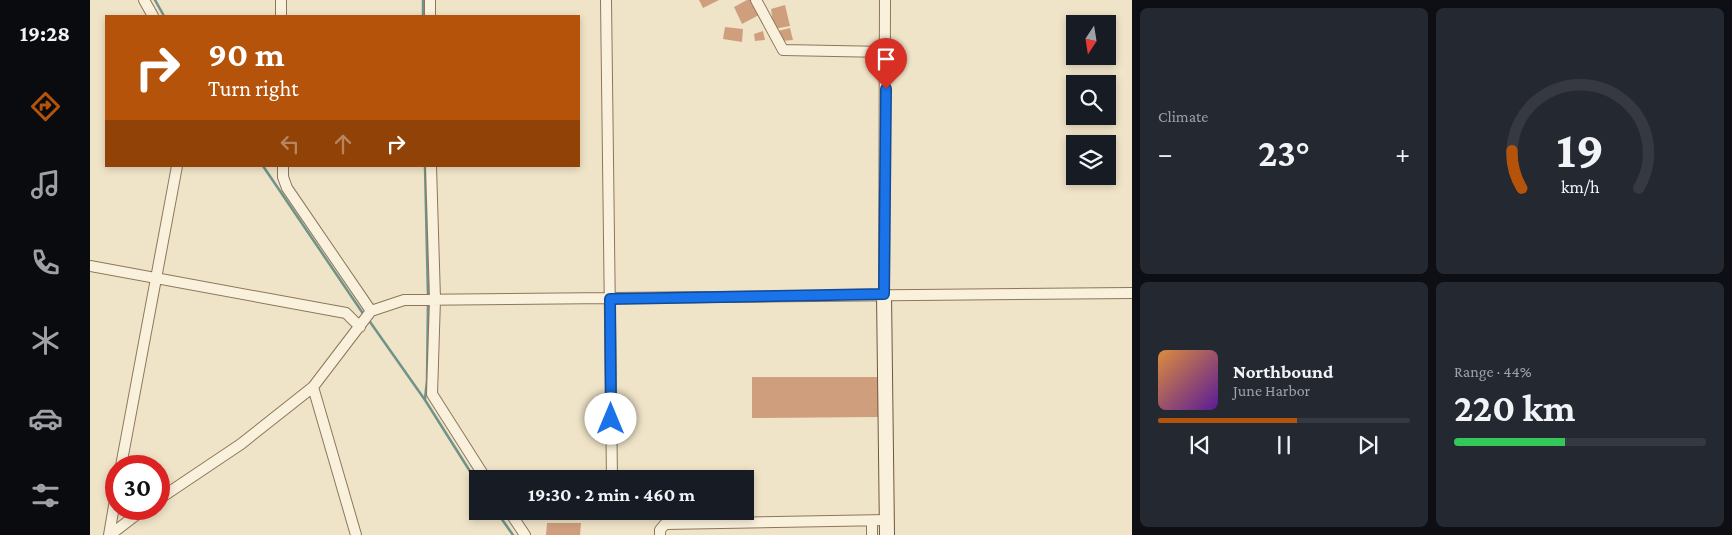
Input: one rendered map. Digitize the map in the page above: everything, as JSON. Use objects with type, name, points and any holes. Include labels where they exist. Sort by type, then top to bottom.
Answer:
[{"type":"street","points":[[144,0],[152,15]]},
{"type":"street","points":[[280,0],[281,15]]},
{"type":"street","points":[[430,0],[430,15]]},
{"type":"street","points":[[606,0],[612,470]]},
{"type":"street","points":[[756,0],[783,50],[886,52]]},
{"type":"street","points":[[886,0],[884,294],[887,535]]},
{"type":"street","points":[[123,455],[177,167]]},
{"type":"street","points":[[283,167],[283,177],[287,188],[371,311]]},
{"type":"street","points":[[431,167],[435,299],[432,394],[480,470]]},
{"type":"street","points":[[90,266],[346,313],[360,327]]},
{"type":"street","points":[[170,492],[241,444],[313,387],[371,311],[404,300],[610,299],[884,294],[1132,294]]},
{"type":"street","points":[[313,387],[356,535]]},
{"type":"street","points":[[109,535],[112,520]]},
{"type":"street","points":[[109,535],[129,520]]},
{"type":"street","points":[[515,520],[525,535]]},
{"type":"street","points":[[660,535],[660,530],[665,524],[887,520]]},
{"type":"street","points":[[872,521],[872,535]]},
{"type":"building","points":[[699,0],[719,0],[703,8]]},
{"type":"building","points":[[747,0],[751,0],[759,15],[742,24],[734,7]]},
{"type":"building","points":[[785,5],[790,26],[774,29],[771,9]]},
{"type":"building","points":[[725,27],[743,29],[742,42],[723,39]]},
{"type":"building","points":[[790,28],[793,40],[781,41],[778,31]]},
{"type":"building","points":[[763,31],[765,40],[755,41],[754,34]]},
{"type":"building","points":[[752,377],[878,377],[878,417],[752,418]]},
{"type":"building","points":[[547,523],[581,523],[580,535],[546,535]]},
{"type":"waterway","points":[[155,0],[163,15]]},
{"type":"waterway","points":[[423,0],[423,15]]},
{"type":"waterway","points":[[264,167],[364,315]]},
{"type":"waterway","points":[[425,167],[428,296]]},
{"type":"waterway","points":[[425,399],[428,302]]},
{"type":"waterway","points":[[368,319],[425,400],[469,470]]},
{"type":"waterway","points":[[502,520],[513,535]]},
{"type":"route","points":[[611,419],[610,299],[884,294],[886,89]]}]
